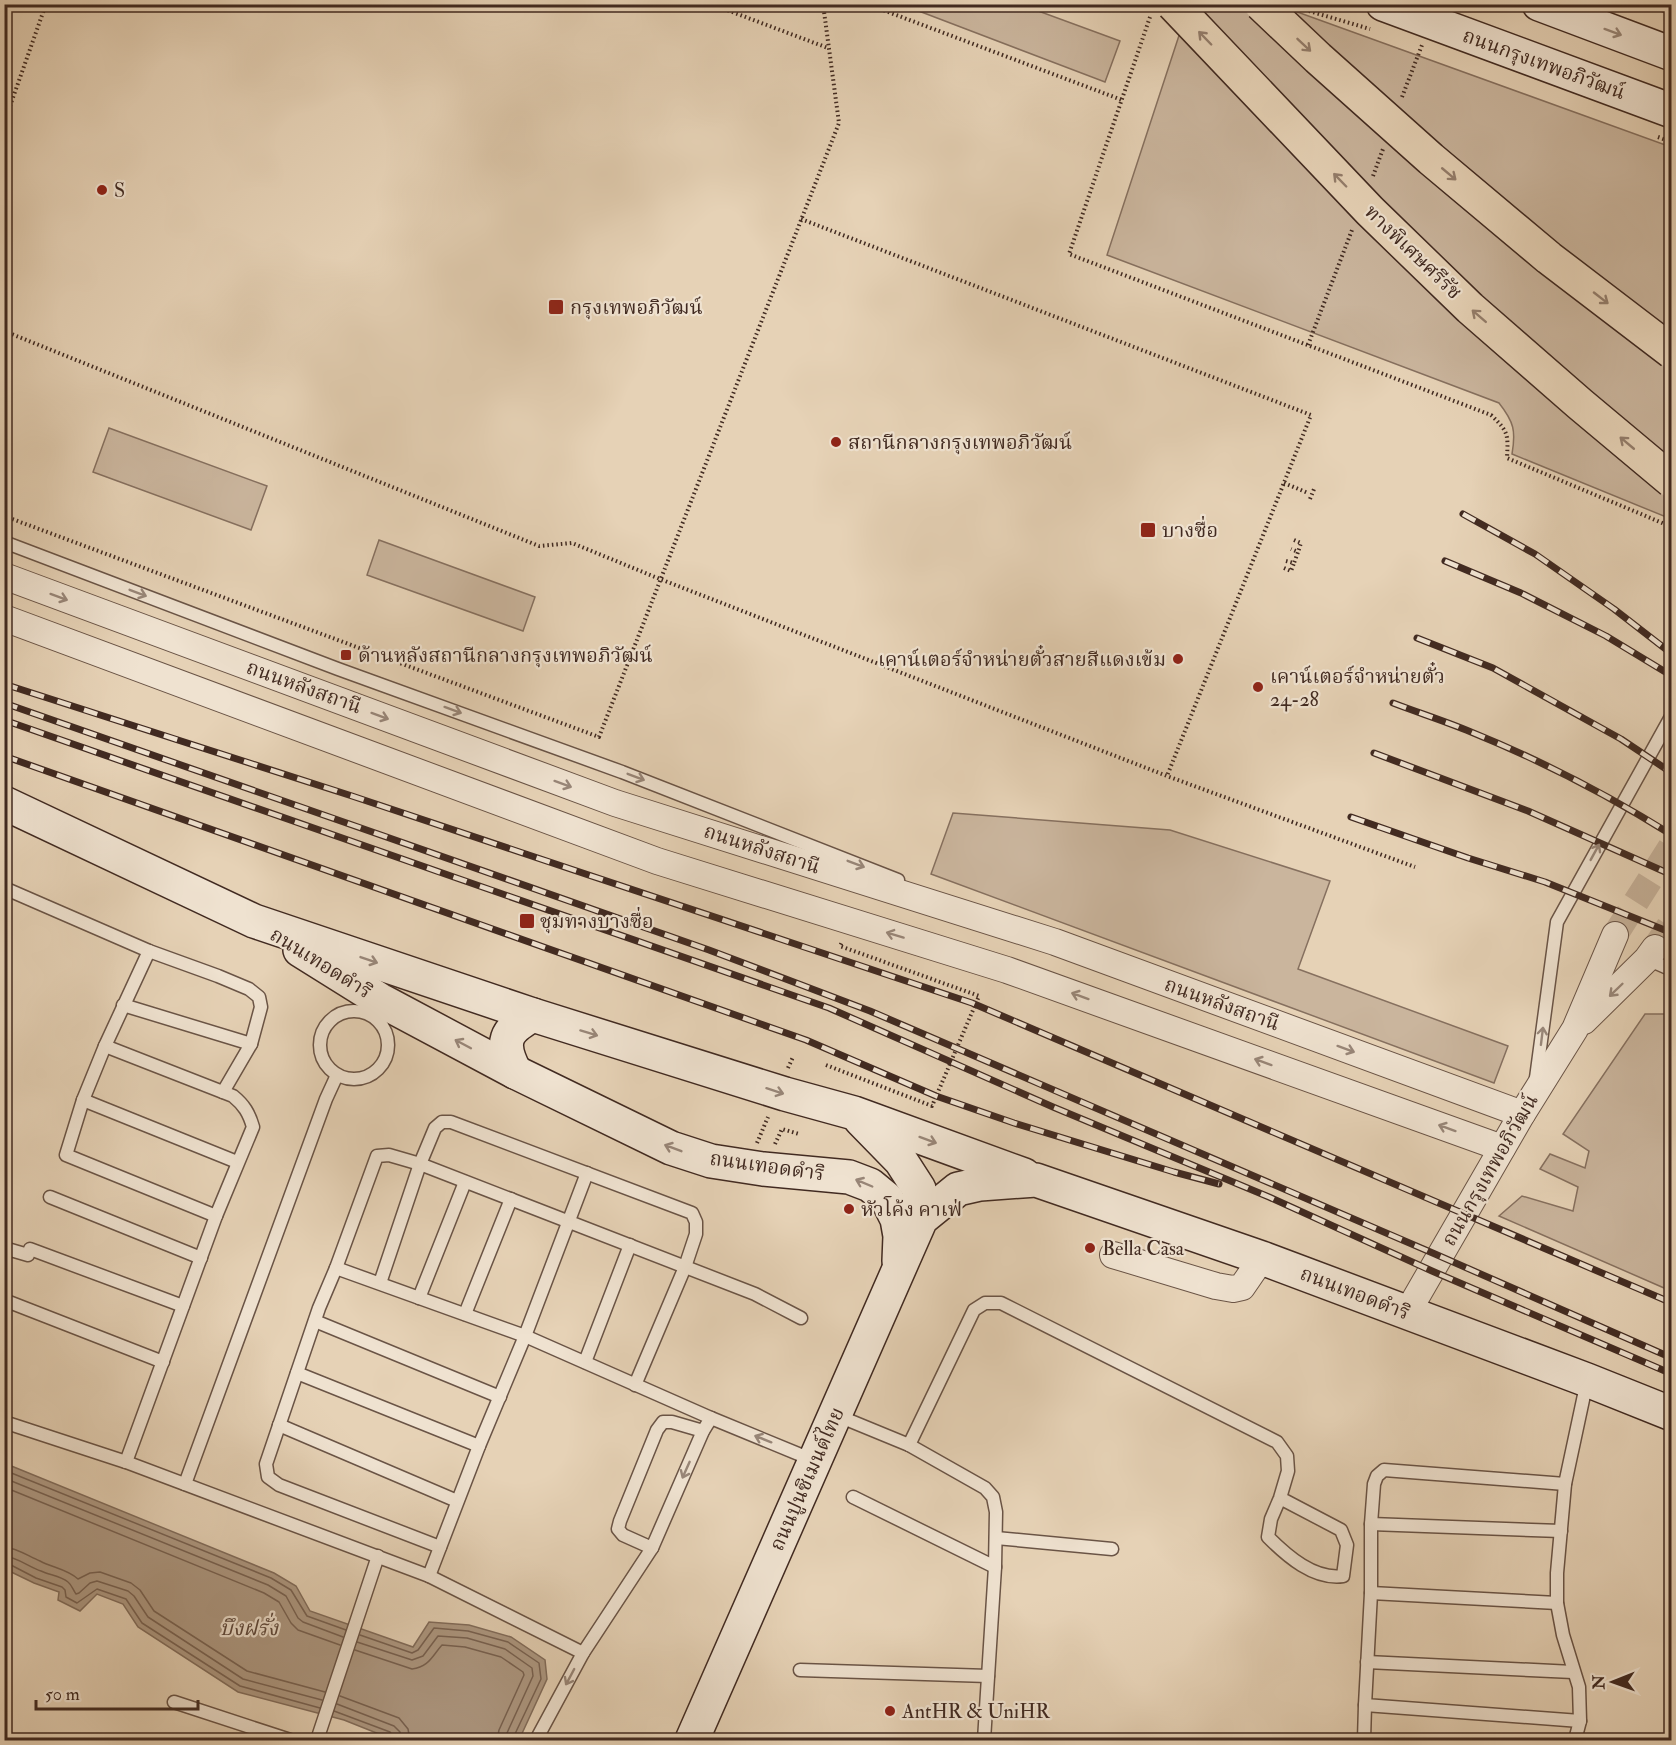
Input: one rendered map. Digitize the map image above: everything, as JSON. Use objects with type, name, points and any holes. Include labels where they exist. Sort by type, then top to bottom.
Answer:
[{"type":"highway","points":[[1262,4],[1318,58],[1431,159],[1549,258],[1671,352]]},
{"type":"highway","name":"ทางพิเศษศรีรัช","points":[[1162,10],[1470,308],[1671,481]]},
{"type":"street","name":"ถนนกรุงเทพอภิวัฒน์","points":[[1383,4],[1671,111]]},
{"type":"street","points":[[1539,4],[1671,54]]},
{"type":"street","name":"ถนนหลังสถานี","points":[[4,576],[615,803],[1054,942],[1528,1104]]},
{"type":"street","name":"ถนนหลังสถานี","points":[[4,618],[657,861],[1007,970],[1502,1148]]},
{"type":"street","name":"ถนนเทอดดำริ","points":[[4,803],[254,921],[533,1015],[785,1094],[854,1113],[1036,1180],[1262,1258],[1587,1380],[1671,1414]]},
{"type":"street","name":"ถนนเทอดดำริ","points":[[254,921],[375,1008],[515,1072],[671,1148],[711,1161],[763,1169],[849,1177],[870,1185],[887,1199],[897,1219],[900,1236],[898,1268]]},
{"type":"street","name":"ถนนกรุงเทพอภิวัฒน์","points":[[1407,1313],[1528,1104],[1575,1029],[1615,935]]},
{"type":"street","name":"ถนนกรุงเทพอภิวัฒน์","points":[[1575,1029],[1651,954]]},
{"type":"street","points":[[515,1072],[506,1055],[507,1035],[518,1023],[533,1015]]},
{"type":"street","name":"ถนนเทอดดำริ","points":[[854,1113],[902,1161],[919,1189],[921,1219]]},
{"type":"street","name":"ถนนเทอดดำริ","points":[[921,1219],[958,1189],[981,1184],[1036,1180]]},
{"type":"street","name":"ถนนปูนซิเมนต์ไทย","points":[[692,1740],[921,1219]]},
{"type":"street","points":[[1113,1255],[1233,1289],[1242,1287],[1262,1258]]},
{"type":"lane","points":[[1661,4],[1671,8]]},
{"type":"lane","points":[[4,542],[338,669],[622,772],[1054,942]]},
{"type":"lane","points":[[1528,1104],[1557,922],[1671,716]]},
{"type":"lane","points":[[4,888],[149,951],[249,989],[259,997],[261,1007],[251,1044],[223,1092]]},
{"type":"lane","points":[[149,951],[123,1005],[83,1100],[66,1155],[216,1216]]},
{"type":"lane","points":[[1651,954],[1671,970]]},
{"type":"lane","points":[[123,1005],[251,1044]]},
{"type":"lane","points":[[375,1008],[387,1045],[380,1067],[360,1079],[348,1079],[337,1075],[323,1060],[320,1050],[320,1039],[324,1029],[339,1015],[375,1008]]},
{"type":"lane","points":[[105,1046],[233,1096],[242,1103],[250,1115],[253,1127],[216,1216],[126,1462]]},
{"type":"lane","points":[[184,1484],[326,1099],[337,1075]]},
{"type":"lane","points":[[83,1100],[237,1162]]},
{"type":"lane","points":[[380,1283],[420,1164],[435,1128],[442,1122],[451,1122],[692,1213],[696,1222],[696,1234],[685,1267],[635,1384]]},
{"type":"lane","points":[[440,1547],[279,1485],[268,1477],[266,1464],[279,1425],[377,1156],[388,1155],[420,1164],[755,1294],[801,1318]]},
{"type":"lane","points":[[429,1576],[587,1173]]},
{"type":"lane","points":[[419,1298],[465,1182]]},
{"type":"lane","points":[[50,1197],[201,1258]]},
{"type":"lane","points":[[465,1314],[511,1199]]},
{"type":"lane","points":[[585,1362],[630,1245]]},
{"type":"lane","points":[[4,1248],[29,1252],[183,1306]]},
{"type":"lane","points":[[336,1268],[525,1336],[815,1461]]},
{"type":"lane","points":[[4,1300],[163,1362]]},
{"type":"lane","points":[[909,1445],[974,1310],[985,1303],[1001,1303],[1277,1442],[1287,1456],[1287,1471],[1280,1498],[1271,1519],[1268,1537],[1284,1554],[1317,1573],[1332,1577],[1343,1576],[1347,1545],[1341,1530],[1280,1498]]},
{"type":"lane","points":[[315,1321],[500,1397]]},
{"type":"lane","points":[[297,1373],[479,1446]]},
{"type":"lane","points":[[1575,1740],[1580,1721],[1579,1687],[1573,1672],[1557,1603],[1557,1573],[1565,1485],[1587,1380]]},
{"type":"lane","points":[[835,1415],[909,1445],[985,1488],[993,1497],[996,1512],[995,1567],[984,1740]]},
{"type":"lane","points":[[536,1740],[583,1653],[652,1548],[703,1431],[711,1418]]},
{"type":"lane","points":[[4,1422],[126,1462],[429,1576],[583,1653]]},
{"type":"lane","points":[[652,1548],[623,1535],[618,1529],[657,1431],[663,1422],[672,1422],[703,1431]]},
{"type":"lane","points":[[279,1425],[457,1501]]},
{"type":"lane","points":[[1364,1740],[1371,1593],[1371,1524],[1374,1484],[1377,1476],[1384,1470],[1565,1485]]},
{"type":"lane","points":[[854,1497],[995,1567]]},
{"type":"lane","points":[[1371,1524],[1561,1531]]},
{"type":"lane","points":[[996,1538],[1112,1549]]},
{"type":"lane","points":[[317,1740],[378,1556]]},
{"type":"lane","points":[[1371,1593],[1557,1603]]},
{"type":"lane","points":[[1367,1662],[1573,1672]]},
{"type":"lane","points":[[800,1671],[988,1676]]},
{"type":"lane","points":[[174,1702],[290,1740]]},
{"type":"lane","points":[[1365,1705],[1580,1721]]},
{"type":"path","points":[[4,123],[46,4]]},
{"type":"path","points":[[711,4],[828,48]]},
{"type":"path","points":[[4,516],[599,737],[839,123],[823,4]]},
{"type":"path","points":[[867,4],[1122,100]]},
{"type":"path","points":[[1162,10],[1122,100],[1069,254],[1491,415],[1503,426],[1508,437],[1507,458],[1671,527]]},
{"type":"path","points":[[801,219],[1311,415],[1167,776]]},
{"type":"path","points":[[4,331],[539,546],[572,543],[1167,776],[1415,867]]},
{"type":"path","points":[[1284,483],[1308,493]]},
{"type":"path","points":[[1310,499],[1314,489]]},
{"type":"path","points":[[1284,568],[1291,571],[1298,552],[1301,543],[1294,540]]},
{"type":"path","points":[[1291,549],[1298,552]]},
{"type":"path","points":[[1286,561],[1294,563]]},
{"type":"path","points":[[826,1065],[932,1106],[979,996],[840,946],[849,921]]},
{"type":"path","points":[[778,1137],[782,1129],[799,1134]]},
{"type":"shaded area","points":[[903,5],[1022,5],[1120,41],[1105,82]]},
{"type":"shaded area","points":[[1189,5],[1278,5],[1671,147],[1671,519],[1512,454],[1513,427],[1499,403],[1107,255]]},
{"type":"shaded area","points":[[109,428],[267,486],[251,530],[93,472]]},
{"type":"shaded area","points":[[379,540],[535,597],[523,631],[367,575]]},
{"type":"shaded area","points":[[953,813],[1170,830],[1330,881],[1298,969],[1508,1046],[1494,1083],[931,874]]},
{"type":"shaded area","points":[[1645,1014],[1671,1014],[1671,1291],[1499,1216],[1522,1196],[1573,1211],[1578,1187],[1540,1169],[1550,1154],[1585,1168],[1589,1151],[1563,1134]]},
{"type":"water","name":"บึงฝรั่ง","points":[[4,1463],[274,1573],[296,1586],[310,1611],[413,1647],[429,1622],[469,1625],[511,1637],[545,1660],[547,1679],[519,1740],[394,1740],[344,1720],[238,1692],[138,1627],[123,1604],[97,1594],[80,1611],[58,1600],[59,1592],[5,1569]]},
{"type":"tunnel","points":[[1615,935],[1672,845]]},
{"type":"tunnel","points":[[1655,948],[1672,922]]},
{"type":"railway","points":[[1463,514],[1535,554],[1614,609],[1672,654]]},
{"type":"railway","points":[[1445,561],[1521,593],[1606,636],[1672,676]]},
{"type":"railway","points":[[1417,638],[1493,668],[1621,739],[1672,773]]},
{"type":"railway","points":[[4,684],[352,796],[972,1003],[1672,1303]]},
{"type":"railway","points":[[4,703],[709,950],[870,1011],[1672,1358]]},
{"type":"railway","points":[[1393,703],[1461,728],[1548,766],[1672,835]]},
{"type":"railway","points":[[4,720],[829,1008],[1053,1107],[1269,1197],[1432,1271],[1672,1374]]},
{"type":"railway","points":[[1374,753],[1528,811],[1672,875]]},
{"type":"railway","points":[[4,756],[806,1040],[936,1096],[1014,1123],[1219,1184]]},
{"type":"railway","points":[[1351,817],[1545,882],[1672,933]]},
{"type":"place","name":"S","points":[[102,190]]},
{"type":"place","name":"กรุงเทพอภิวัฒน์","points":[[556,307]]},
{"type":"place","name":"สถานีกลางกรุงเทพอภิวัฒน์","points":[[836,442]]},
{"type":"place","name":"บางซื่อ","points":[[1148,530]]},
{"type":"place","name":"ด้านหลังสถานีกลางกรุงเทพอภิวัฒน์","points":[[346,655]]},
{"type":"place","name":"เคาน์เตอร์จำหน่ายตั๋วสายสีแดงเข้ม","points":[[1178,659]]},
{"type":"place","name":"เคาน์เตอร์จำหน่ายตั๋ว 24-28","points":[[1258,687]]},
{"type":"place","name":"ชุมทางบางซื่อ","points":[[527,921]]},
{"type":"place","name":"หัวโค้ง คาเฟ่","points":[[849,1209]]},
{"type":"place","name":"Bella Casa","points":[[1090,1248]]},
{"type":"place","name":"AntHR & UniHR","points":[[890,1711]]}]
